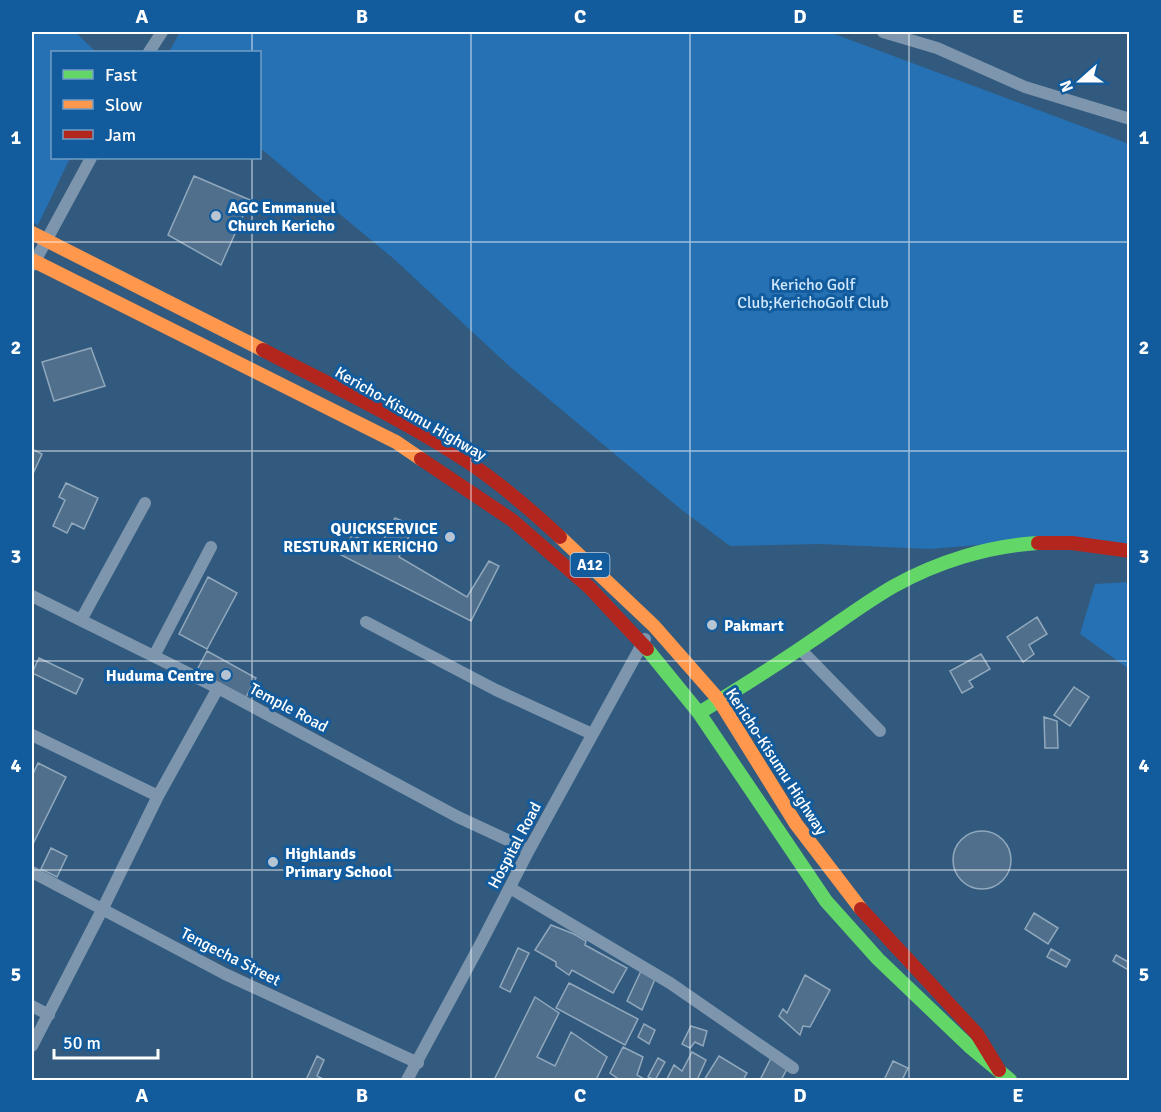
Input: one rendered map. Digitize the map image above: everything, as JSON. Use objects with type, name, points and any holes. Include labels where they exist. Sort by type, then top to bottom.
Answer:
[{"type":"main road","name":"Kericho-Kisumu Highway","points":[[32,233],[390,417],[468,462],[524,504],[654,626],[719,700],[796,825],[847,893],[898,951],[977,1034],[999,1070]]},
{"type":"main road","name":"Kericho-Kisumu Highway","points":[[33,264],[396,442],[512,520],[589,587],[642,643],[699,713],[826,901],[878,959],[969,1046],[1010,1080]]},
{"type":"main road","points":[[699,713],[906,580],[940,565],[982,552],[1026,544],[1054,542],[1130,551]]},
{"type":"street","points":[[149,51],[162,32]]},
{"type":"street","points":[[883,32],[937,48],[1025,87],[1130,119]]},
{"type":"street","points":[[33,264],[91,159]]},
{"type":"street","points":[[81,620],[145,503]]},
{"type":"street","points":[[154,656],[210,547]]},
{"type":"street","name":"Temple Road","points":[[32,596],[218,688],[458,817],[529,850]]},
{"type":"street","points":[[366,622],[496,690],[592,734]]},
{"type":"street","name":"Hospital Road","points":[[407,1080],[418,1064],[592,734],[642,643],[654,626]]},
{"type":"street","points":[[800,649],[880,731]]},
{"type":"street","points":[[32,1046],[158,796],[218,688]]},
{"type":"street","points":[[32,735],[158,796]]},
{"type":"street","name":"Tengecha Street","points":[[32,872],[225,974],[418,1064]]},
{"type":"street","points":[[510,888],[670,983],[793,1068]]},
{"type":"street","points":[[32,1006],[49,1015]]},
{"type":"green space","points":[[32,32],[75,32],[95,51],[51,51],[51,159],[70,159],[38,225],[32,222]]},
{"type":"green space","name":"Kericho Golf Club;KerichoGolf Club","points":[[180,32],[829,32],[1129,144],[1129,547],[1025,541],[930,549],[820,544],[730,546],[682,510],[508,365],[394,259],[261,149],[261,51],[170,51]]},
{"type":"green space","points":[[1130,582],[1129,669],[1080,634],[1095,584]]},
{"type":"building","points":[[194,176],[250,200],[221,265],[168,235]]},
{"type":"building","points":[[91,348],[105,386],[54,401],[42,362]]},
{"type":"building","points":[[32,449],[42,454],[32,476]]},
{"type":"building","points":[[66,483],[98,498],[84,529],[72,523],[67,533],[53,526],[65,500],[59,497]]},
{"type":"building","points":[[395,518],[414,526],[399,557],[467,597],[489,561],[499,566],[471,621],[341,555],[352,535],[379,548]]},
{"type":"building","points":[[208,577],[237,593],[207,649],[179,634]]},
{"type":"building","points":[[1037,617],[1047,634],[1029,645],[1034,654],[1023,662],[1007,637]]},
{"type":"building","name":"Huduma Centre","points":[[207,651],[256,678],[245,699],[196,672]]},
{"type":"building","points":[[981,654],[990,669],[969,681],[973,687],[962,693],[950,671]]},
{"type":"building","points":[[39,658],[83,679],[76,694],[32,673]]},
{"type":"building","points":[[1074,687],[1089,697],[1070,726],[1054,715]]},
{"type":"building","points":[[1044,717],[1057,721],[1058,748],[1045,748]]},
{"type":"building","points":[[38,763],[66,777],[32,846],[32,776]]},
{"type":"building","points":[[982,831],[993,833],[1006,844],[1011,860],[1009,871],[998,884],[982,889],[971,887],[958,876],[953,860],[955,849],[966,836]]},
{"type":"building","points":[[51,848],[67,856],[57,877],[41,869]]},
{"type":"building","points":[[1034,913],[1058,928],[1048,944],[1025,929]]},
{"type":"building","points":[[551,925],[574,934],[586,941],[585,945],[627,968],[613,993],[572,970],[569,975],[556,966],[556,962],[535,950]]},
{"type":"building","points":[[518,948],[529,953],[510,992],[500,987]]},
{"type":"building","points":[[1051,949],[1070,960],[1066,967],[1047,957]]},
{"type":"building","points":[[1116,955],[1130,963],[1130,971],[1113,961]]},
{"type":"building","points":[[641,971],[655,979],[642,1010],[627,1001]]},
{"type":"building","points":[[805,975],[830,990],[810,1027],[803,1026],[800,1035],[779,1016],[783,1009],[787,1013]]},
{"type":"building","points":[[569,983],[638,1019],[625,1045],[556,1008]]},
{"type":"building","points":[[535,997],[559,1013],[537,1057],[555,1066],[571,1032],[607,1057],[596,1080],[494,1080]]},
{"type":"building","points":[[644,1024],[655,1030],[649,1044],[638,1037]]},
{"type":"building","points":[[691,1026],[707,1031],[703,1046],[695,1042],[690,1048],[682,1044]]},
{"type":"building","points":[[623,1047],[643,1057],[637,1075],[646,1080],[616,1080],[617,1078],[610,1073]]},
{"type":"building","points":[[692,1052],[706,1060],[697,1080],[667,1079],[674,1065],[682,1071]]},
{"type":"building","points":[[317,1056],[324,1060],[317,1076],[325,1080],[306,1080]]},
{"type":"building","points":[[719,1056],[747,1073],[743,1080],[704,1080]]},
{"type":"building","points":[[658,1058],[665,1062],[655,1080],[648,1077]]},
{"type":"building","points":[[771,1058],[787,1069],[781,1080],[760,1080]]},
{"type":"building","points":[[893,1061],[908,1068],[903,1078],[908,1080],[884,1080]]},
{"type":"traffic: fast","points":[[699,713],[910,577],[963,557],[1000,548],[1038,543]]},
{"type":"traffic: fast","points":[[647,649],[699,713],[826,901],[878,959],[969,1046],[1010,1080]]},
{"type":"traffic: slow","points":[[32,233],[263,350]]},
{"type":"traffic: slow","points":[[32,260],[396,442],[421,459]]},
{"type":"traffic: slow","points":[[560,537],[654,626],[719,700],[796,824],[861,909]]},
{"type":"traffic: jam","points":[[263,350],[367,403],[443,446],[504,488],[560,537]]},
{"type":"traffic: jam","points":[[421,459],[512,520],[589,587],[647,649]]},
{"type":"traffic: jam","points":[[1038,543],[1072,543],[1130,551]]},
{"type":"traffic: jam","points":[[861,909],[977,1034],[999,1070]]},
{"type":"place","name":"AGC Emmanuel Church Kericho","points":[[216,216]]},
{"type":"place","name":"QUICKSERVICE RESTURANT KERICHO","points":[[450,537]]},
{"type":"place","name":"Pakmart","points":[[712,625]]},
{"type":"place","name":"Huduma Centre","points":[[226,675]]},
{"type":"place","name":"Highlands Primary School","points":[[273,862]]}]
